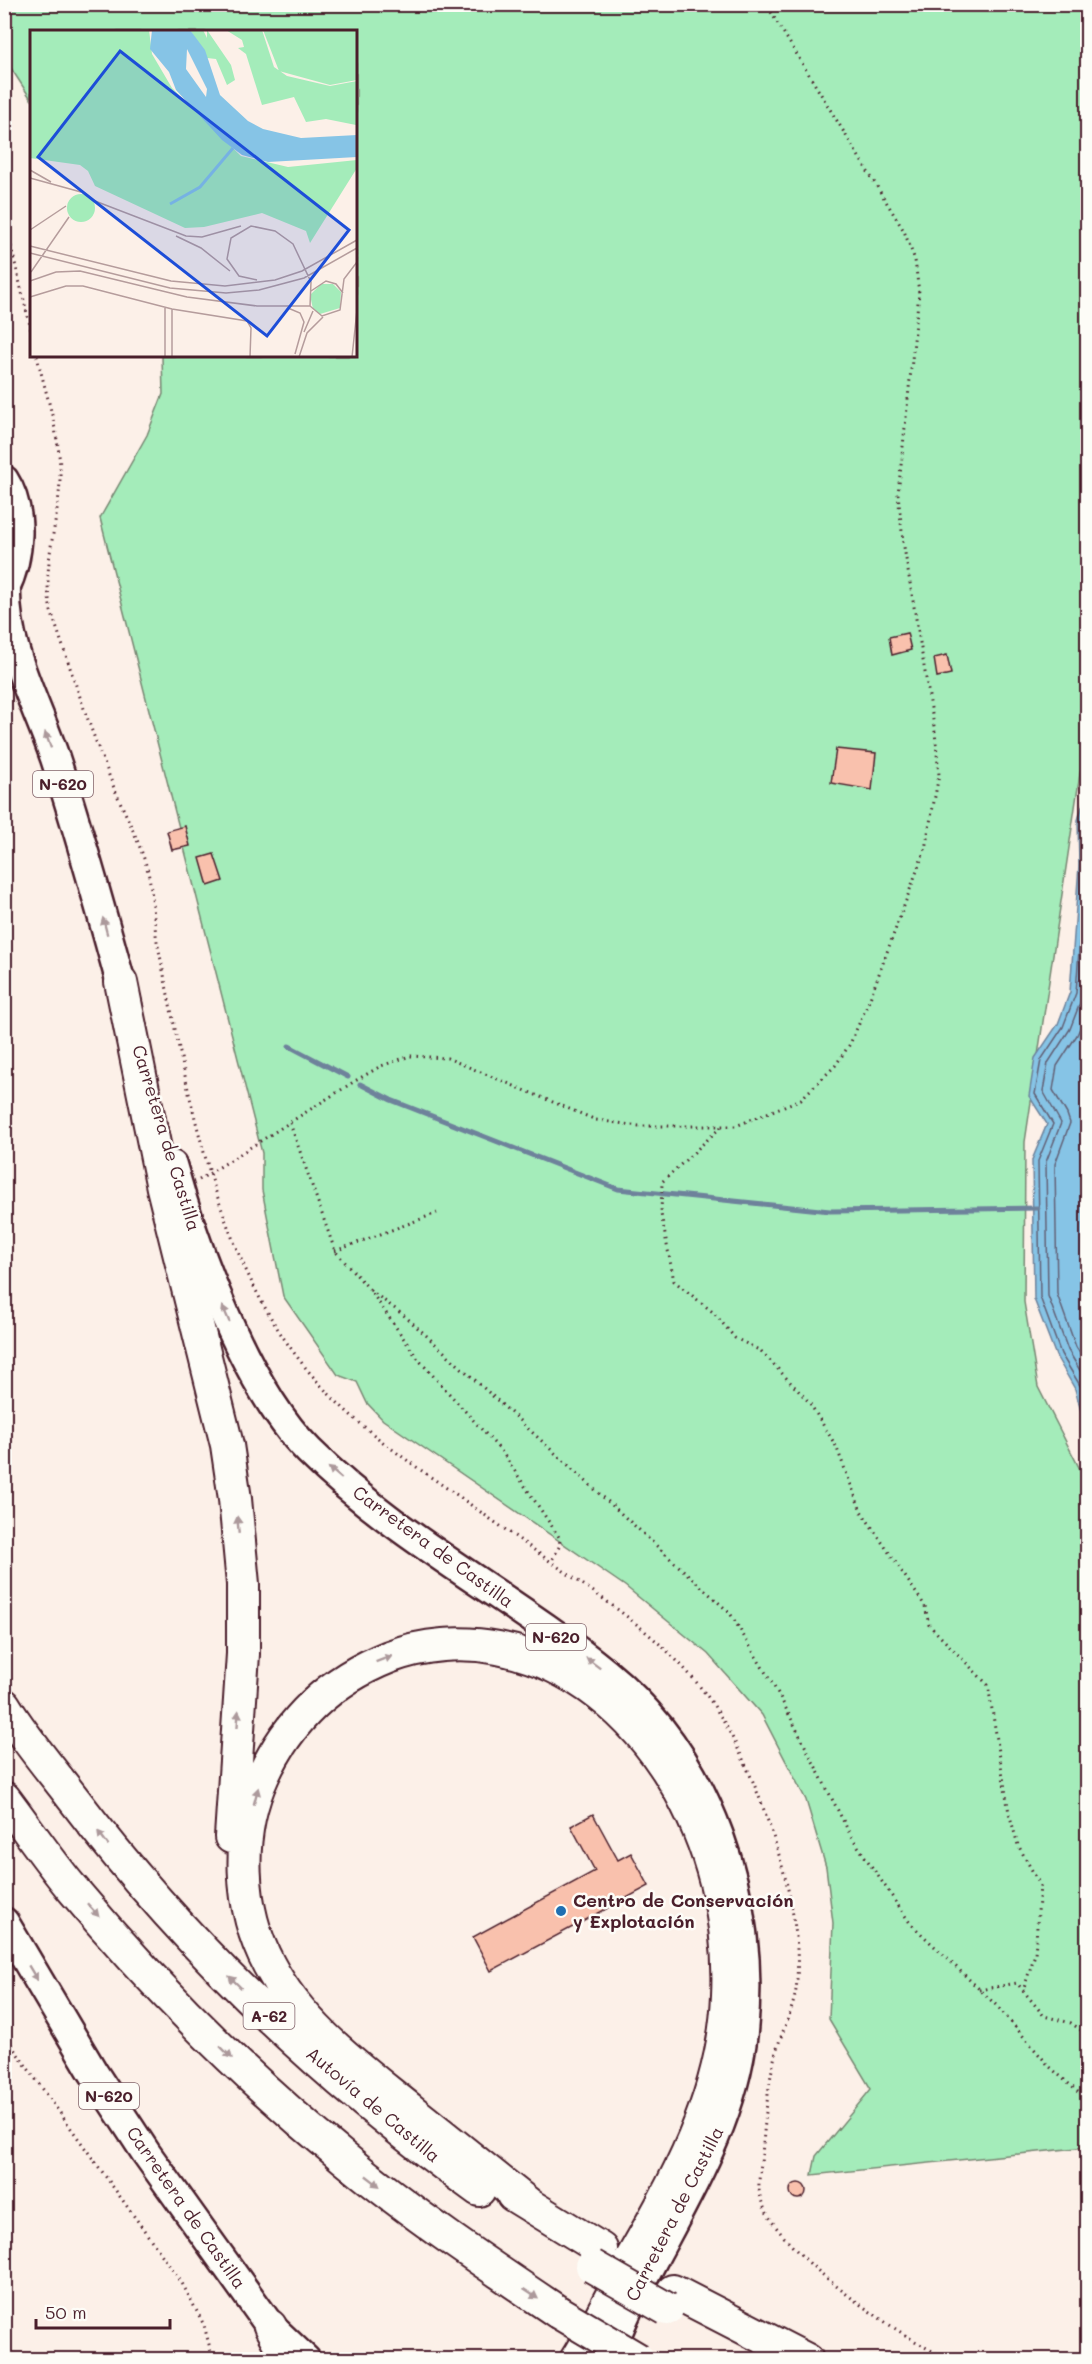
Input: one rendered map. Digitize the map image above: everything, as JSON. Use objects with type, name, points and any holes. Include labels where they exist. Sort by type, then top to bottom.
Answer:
[{"type":"highway","name":"N-620","points":[[4,480],[17,518],[16,554],[5,589]]},
{"type":"highway","name":"Carretera de Castilla","points":[[5,589],[5,611],[13,645],[54,757],[121,982],[179,1192],[204,1260],[241,1347],[280,1416],[309,1451],[383,1514],[608,1675],[657,1727],[687,1769],[724,1846],[734,1882],[745,1955],[743,2034],[736,2077],[708,2156],[624,2316],[609,2360]]},
{"type":"highway","points":[[121,982],[163,1188],[227,1445],[235,1499],[243,1584],[243,1654],[231,1828],[234,1898],[245,1939],[261,1973],[297,2025],[324,2051],[438,2144],[531,2206]]},
{"type":"highway","points":[[576,2360],[692,2146],[718,2074],[728,1994],[724,1923],[719,1892],[692,1815],[668,1772],[621,1712],[595,1689],[560,1668],[508,1650],[482,1645],[428,1647],[399,1654],[369,1665],[327,1692],[295,1720],[270,1760],[258,1787],[246,1835],[246,1888],[254,1932],[270,1968],[317,2030],[358,2067],[597,2258]]},
{"type":"highway","name":"Autovía de Castilla","points":[[4,1705],[111,1848],[220,1968],[287,2033],[404,2136],[597,2258],[771,2360]]},
{"type":"highway","points":[[4,1798],[70,1886],[172,1999],[256,2082],[344,2159],[452,2242],[558,2312],[639,2360]]},
{"type":"highway","name":"Carretera de Castilla","points":[[4,1922],[93,2072],[140,2144],[270,2326],[306,2360]]},
{"type":"highway","points":[[670,2300],[807,2360]]},
{"type":"highway","points":[[270,2326],[288,2360]]},
{"type":"path","points":[[179,1192],[381,1066],[410,1056],[447,1058],[596,1120],[639,1126],[722,1126],[736,1125],[801,1099],[835,1066],[850,1044],[869,1001],[925,849],[939,775],[935,732],[903,541],[898,494],[919,293],[915,260],[904,231],[766,4]]},
{"type":"path","points":[[4,217],[30,326]]},
{"type":"path","points":[[37,357],[58,441],[60,478],[45,586],[51,611],[107,771],[148,871],[156,932],[185,1071],[211,1173],[235,1246],[264,1307],[297,1357],[335,1402],[382,1443],[649,1632],[711,1701],[731,1735],[752,1780],[775,1845],[789,1900],[797,1951],[796,1990],[788,2022],[775,2054],[766,2105],[759,2193],[768,2216],[795,2247],[838,2288],[891,2326],[949,2360]]},
{"type":"path","points":[[290,1123],[335,1251],[370,1290],[418,1359],[502,1452],[559,1538],[560,1545],[551,1562]]},
{"type":"path","points":[[722,1126],[662,1182],[661,1214],[674,1281],[714,1313],[735,1338],[761,1351],[809,1402],[836,1446],[861,1511],[925,1606],[929,1625],[988,1685],[1009,1813],[1018,1845],[1040,1885],[1035,1954],[1023,1991]]},
{"type":"path","points":[[335,1251],[437,1213]]},
{"type":"path","points":[[370,1290],[406,1317],[729,1613],[779,1695],[851,1836],[910,1923],[979,1989],[1049,2066],[1088,2101]]},
{"type":"path","points":[[979,1989],[1017,1983],[1044,2016],[1071,2023],[1088,2035]]},
{"type":"path","points":[[4,2035],[182,2283],[204,2325],[213,2360]]},
{"type":"green space","points":[[5,5],[1087,5],[1087,746],[1080,774],[1025,1142],[1024,1302],[1038,1387],[1087,1483],[1087,2147],[812,2175],[816,2156],[871,2089],[829,2019],[833,1923],[826,1867],[806,1800],[762,1715],[708,1654],[625,1586],[383,1420],[367,1403],[357,1382],[338,1375],[283,1296],[262,1190],[262,1153],[100,518],[147,435],[163,394],[162,357],[357,357],[357,30],[30,30],[30,97],[5,59]]},
{"type":"water","points":[[1087,791],[1087,1433],[1075,1389],[1056,1356],[1034,1299],[1032,1160],[1047,1124],[1029,1096],[1035,1058],[1058,1024],[1070,992],[1079,865],[1078,820]]},
{"type":"building","points":[[907,633],[911,650],[892,655],[889,637]]},
{"type":"building","points":[[947,655],[951,674],[937,677],[934,658]]},
{"type":"building","points":[[836,749],[876,753],[872,790],[831,783]]},
{"type":"building","points":[[185,826],[190,846],[172,850],[167,831]]},
{"type":"building","points":[[214,854],[223,881],[208,886],[200,858]]},
{"type":"building","name":"Centro de Conservación y Explotación","points":[[593,1814],[618,1860],[631,1853],[649,1886],[491,1971],[473,1937],[595,1871],[571,1826]]},
{"type":"building","points":[[798,2183],[804,2185],[806,2191],[804,2197],[798,2199],[792,2197],[790,2191],[792,2185]]},
{"type":"waterway","points":[[289,1046],[348,1077]]},
{"type":"waterway","points":[[360,1084],[391,1100],[618,1189],[830,1211],[1038,1208]]},
{"type":"place","name":"Centro de Conservación y Explotación","points":[[561,1911]]}]
